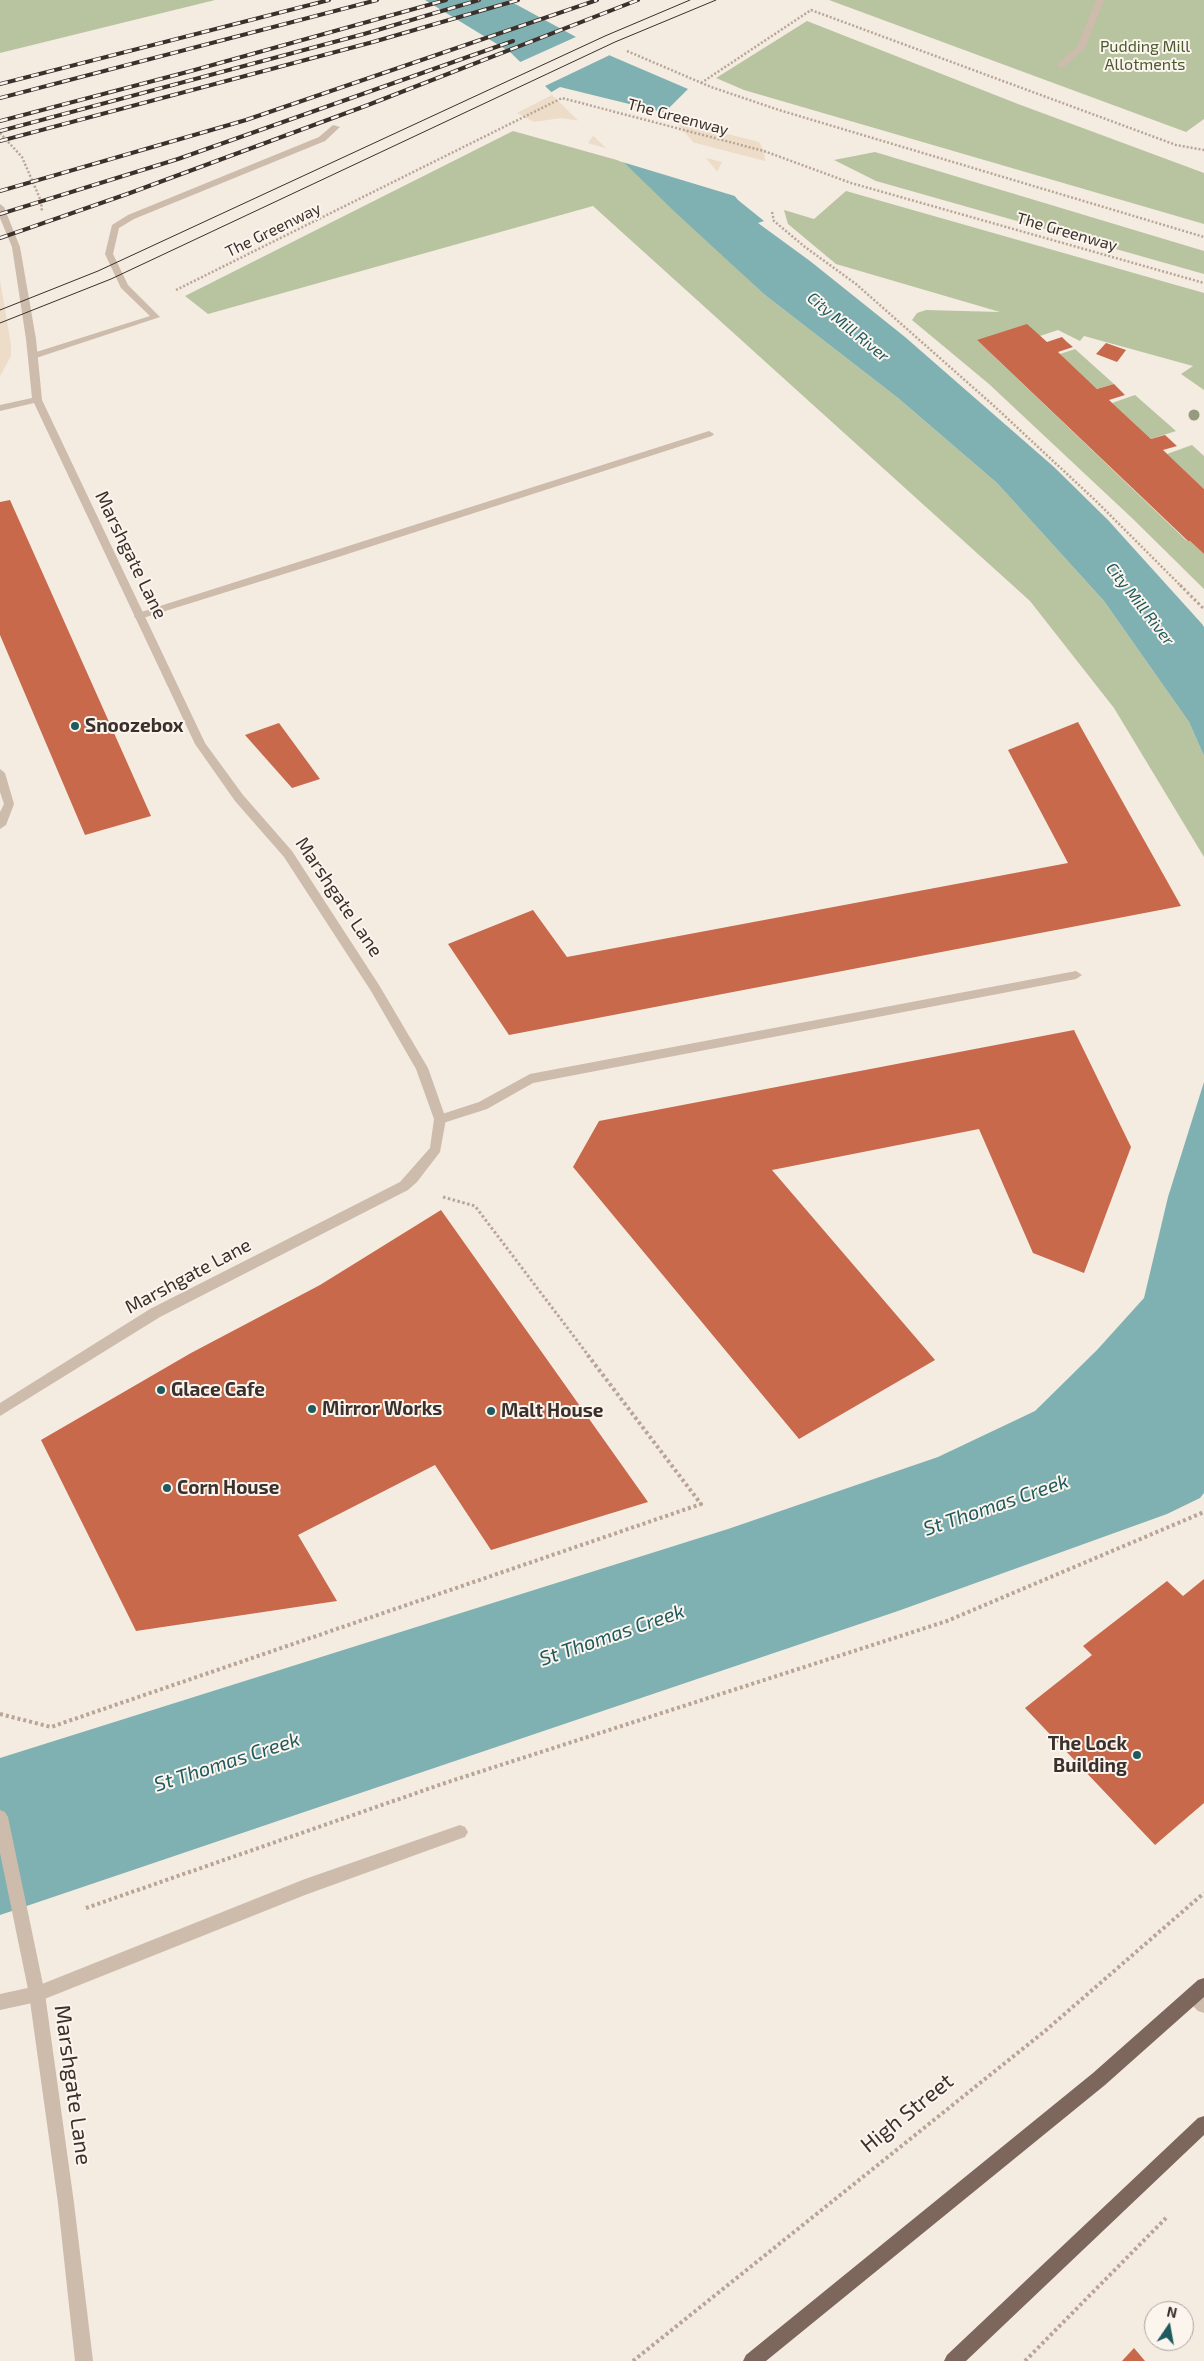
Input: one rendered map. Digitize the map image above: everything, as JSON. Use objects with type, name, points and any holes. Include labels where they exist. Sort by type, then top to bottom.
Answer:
[{"type":"main road","points":[[752,2361],[1201,1996]]},
{"type":"main road","points":[[953,2361],[1204,2124]]},
{"type":"street","points":[[1061,65],[1081,48],[1100,0]]},
{"type":"street","points":[[33,356],[156,317],[124,286],[109,254],[115,227],[149,209],[322,139],[336,127]]},
{"type":"street","name":"Marshgate Lane","points":[[0,207],[16,247],[33,356],[37,400],[200,744],[239,798],[288,854],[375,988],[422,1068],[440,1119],[436,1149],[413,1178],[404,1186],[155,1313],[0,1410]]},
{"type":"street","points":[[0,408],[37,400]]},
{"type":"street","points":[[139,616],[709,434]]},
{"type":"street","points":[[0,773],[9,804],[0,825]]},
{"type":"street","points":[[440,1119],[483,1106],[530,1079],[1076,975]]},
{"type":"street","name":"Marshgate Lane","points":[[0,1817],[38,1994],[66,2203],[84,2361]]},
{"type":"street","points":[[0,2002],[38,1994],[305,1887],[460,1832]]},
{"type":"path","points":[[701,83],[811,10],[1176,145],[1204,150]]},
{"type":"path","points":[[627,52],[701,83],[802,117],[1204,237]]},
{"type":"path","name":"The Greenway","points":[[174,291],[562,98],[764,151],[851,183],[1204,283]]},
{"type":"path","points":[[0,133],[22,158],[40,200]]},
{"type":"path","points":[[772,212],[774,221],[805,248],[856,284],[1000,412],[1095,500],[1204,609]]},
{"type":"path","points":[[0,1714],[51,1727],[701,1504],[475,1206],[404,1186]]},
{"type":"path","points":[[86,1908],[448,1782],[948,1621],[1204,1512]]},
{"type":"path","name":"High Street","points":[[633,2361],[1045,2031],[1204,1893]]},
{"type":"green space","points":[[0,0],[215,0],[0,53]]},
{"type":"green space","name":"Pudding Mill Allotments","points":[[829,0],[1204,0],[1204,119],[1186,132]]},
{"type":"green space","points":[[807,21],[1018,104],[1204,173],[1204,224],[744,90],[716,78]]},
{"type":"green space","points":[[513,131],[624,162],[765,295],[898,398],[997,483],[1104,601],[1189,722],[1204,756],[1204,857],[1114,708],[1030,601],[593,206],[208,314],[185,296]]},
{"type":"green space","points":[[875,152],[1204,251],[1204,274],[876,181],[834,160]]},
{"type":"green space","points":[[846,191],[1204,293],[1204,390],[1181,374],[1193,366],[1084,336],[1080,341],[1058,330],[1040,336],[977,340],[1187,541],[1190,541],[1204,554],[1204,589],[1133,519],[989,384],[912,320],[917,313],[926,310],[1000,312],[836,264],[788,224],[784,210],[814,219]]},
{"type":"green space","points":[[1075,349],[1114,384],[1097,389],[1060,354]]},
{"type":"green space","points":[[1135,395],[1176,431],[1151,439],[1112,403]]},
{"type":"green space","points":[[1192,445],[1204,456],[1204,489],[1167,454]]},
{"type":"shaded area","points":[[560,91],[759,142],[764,151],[765,161],[665,135],[659,146],[722,162],[713,180],[588,143],[602,124],[561,118],[534,122],[517,113]]},
{"type":"shaded area","points":[[0,280],[11,345],[11,356],[0,376]]},
{"type":"water","name":"City Mill River","points":[[425,0],[508,0],[611,56],[688,89],[665,112],[738,200],[764,221],[758,223],[810,261],[905,337],[1054,467],[1108,520],[1202,624],[1204,627],[1204,756],[1189,722],[1104,601],[997,483],[898,398],[765,295],[675,212],[510,52]]},
{"type":"water","name":"St Thomas Creek","points":[[1204,1082],[1204,1493],[1200,1498],[1167,1514],[898,1611],[0,1915],[0,1758],[728,1529],[938,1457],[1035,1411],[1097,1350],[1144,1298],[1168,1197]]},
{"type":"pier","points":[[578,36],[612,54],[543,87],[518,63]]},
{"type":"pier","points":[[560,87],[670,114],[738,197],[619,161],[550,93]]},
{"type":"building","points":[[1027,324],[1047,342],[1062,337],[1073,347],[1058,352],[1097,389],[1114,384],[1125,395],[1109,400],[1151,439],[1165,435],[1177,446],[1163,450],[1204,489],[1204,554],[1188,541],[977,340]]},
{"type":"building","points":[[1106,343],[1126,350],[1117,362],[1096,354]]},
{"type":"building","name":"Snoozebox","points":[[10,500],[151,816],[85,835],[0,635],[0,502]]},
{"type":"building","points":[[1078,722],[1181,906],[509,1035],[448,944],[533,910],[567,957],[1068,863],[1008,750]]},
{"type":"building","points":[[279,723],[320,779],[292,788],[245,735]]},
{"type":"building","points":[[1074,1030],[1131,1147],[1084,1273],[1033,1253],[979,1129],[772,1170],[935,1360],[799,1439],[573,1167],[599,1121]]},
{"type":"building","points":[[441,1210],[648,1502],[491,1550],[435,1465],[298,1535],[337,1601],[136,1631],[41,1440],[191,1353],[320,1285]]},
{"type":"building","name":"The Lock Building","points":[[1204,1579],[1204,1803],[1155,1845],[1025,1708],[1092,1655],[1083,1646],[1167,1581],[1183,1596]]},
{"type":"building","points":[[1134,2348],[1145,2361],[1122,2361]]},
{"type":"tram line","points":[[0,310],[98,271],[605,36],[690,0]]},
{"type":"tram line","points":[[0,323],[111,279],[615,42],[716,0]]},
{"type":"railway","points":[[0,84],[329,0]]},
{"type":"railway","points":[[0,98],[377,0]]},
{"type":"railway","points":[[0,121],[191,71],[446,0]]},
{"type":"railway","points":[[0,131],[364,34],[479,0]]},
{"type":"railway","points":[[0,141],[373,42],[518,0]]},
{"type":"railway","points":[[0,191],[246,120],[597,0]]},
{"type":"railway","points":[[0,238],[130,193],[368,105],[638,0]]},
{"type":"railway","points":[[0,214],[178,159],[513,41]]},
{"type":"place","name":"Snoozebox","points":[[75,726]]},
{"type":"place","name":"Glace Cafe","points":[[161,1390]]},
{"type":"place","name":"Mirror Works","points":[[312,1409]]},
{"type":"place","name":"Malt House","points":[[491,1411]]},
{"type":"place","name":"Corn House","points":[[167,1488]]},
{"type":"place","name":"The Lock Building","points":[[1137,1755]]}]
